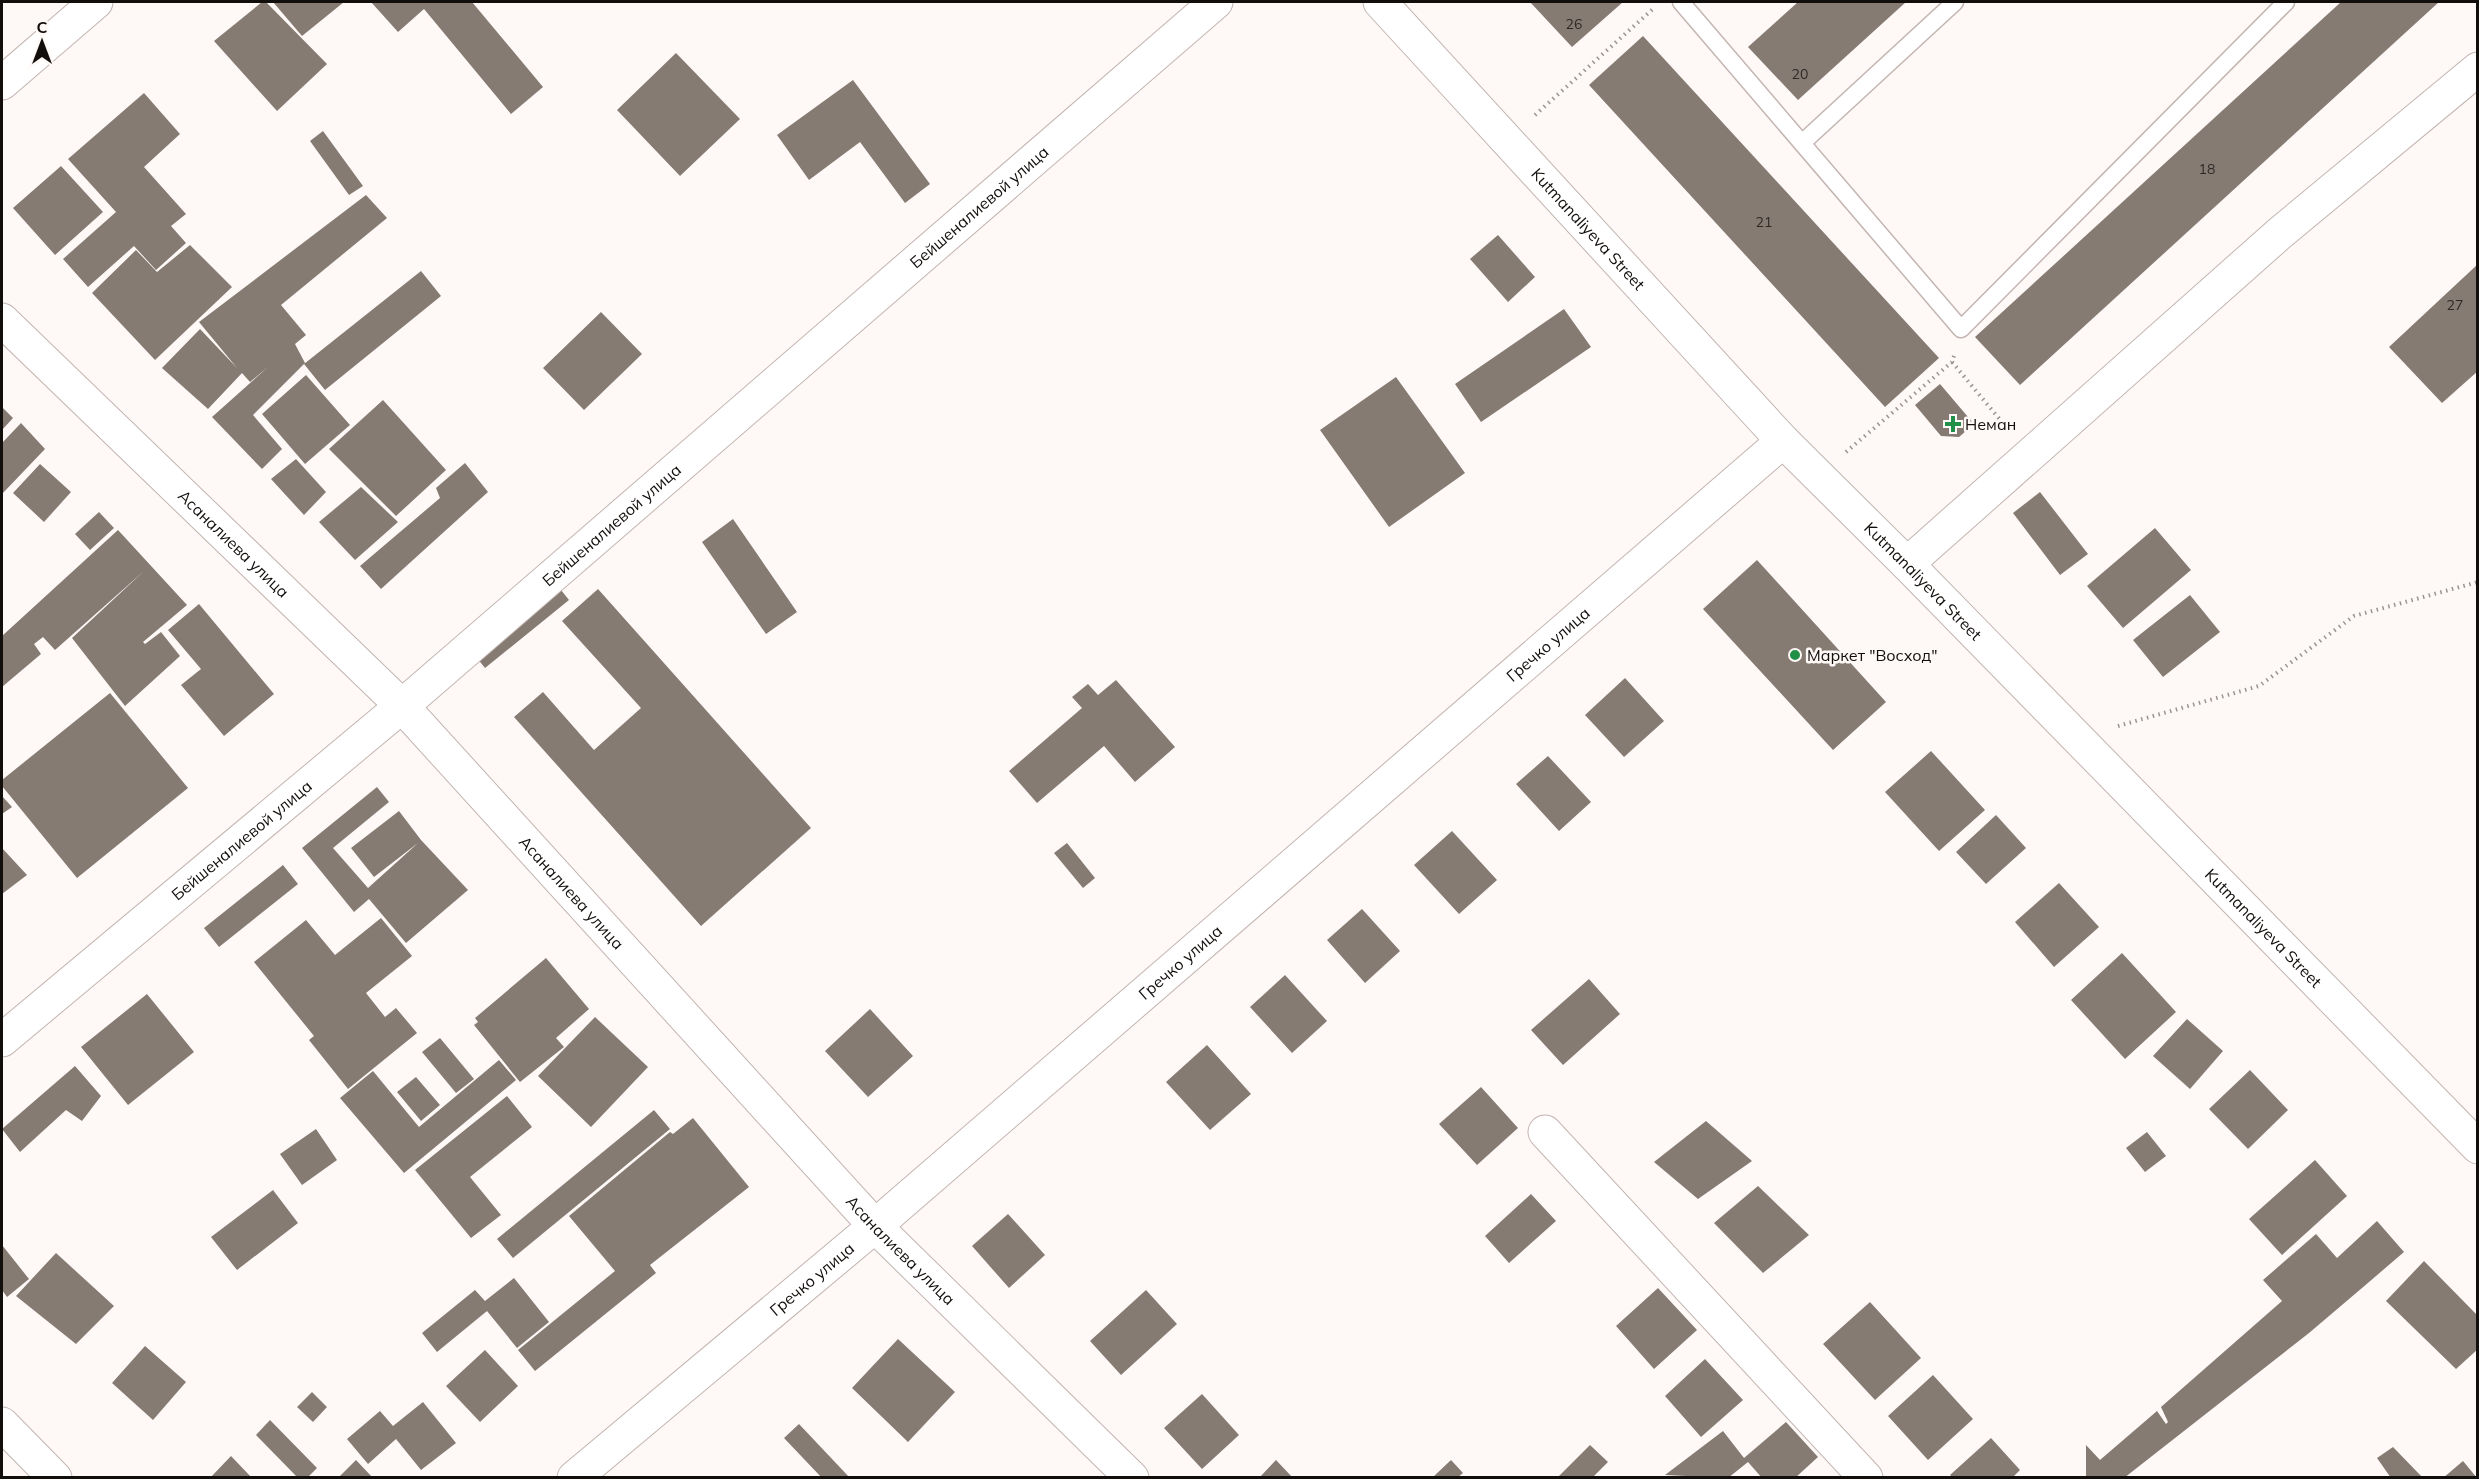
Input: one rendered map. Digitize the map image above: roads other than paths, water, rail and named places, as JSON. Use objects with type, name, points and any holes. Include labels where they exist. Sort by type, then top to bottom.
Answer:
[{"type":"street","points":[[2,83],[96,2]]},
{"type":"street","name":"Бейшеналиевой улица","points":[[2,1040],[402,706],[1216,2]]},
{"type":"street","name":"Kutmanaliyeva Street","points":[[1380,2],[1817,477],[1907,564],[2478,1147]]},
{"type":"street","points":[[1907,564],[2280,233],[2478,69]]},
{"type":"street","name":"Асаналиева улица","points":[[2,320],[402,706],[875,1226],[1132,1478]]},
{"type":"street","name":"Гречко улица","points":[[574,1478],[875,1226],[1783,441]]},
{"type":"street","points":[[1545,1132],[1866,1478]]},
{"type":"street","points":[[2,1424],[55,1478]]},
{"type":"lane","points":[[1681,2],[1961,329],[2286,2]]},
{"type":"lane","points":[[1802,143],[1955,2]]},
{"type":"place","name":"Неман","points":[[1953,424]]},
{"type":"place","name":"Маркет \"Восход\"","points":[[1795,655]]}]
